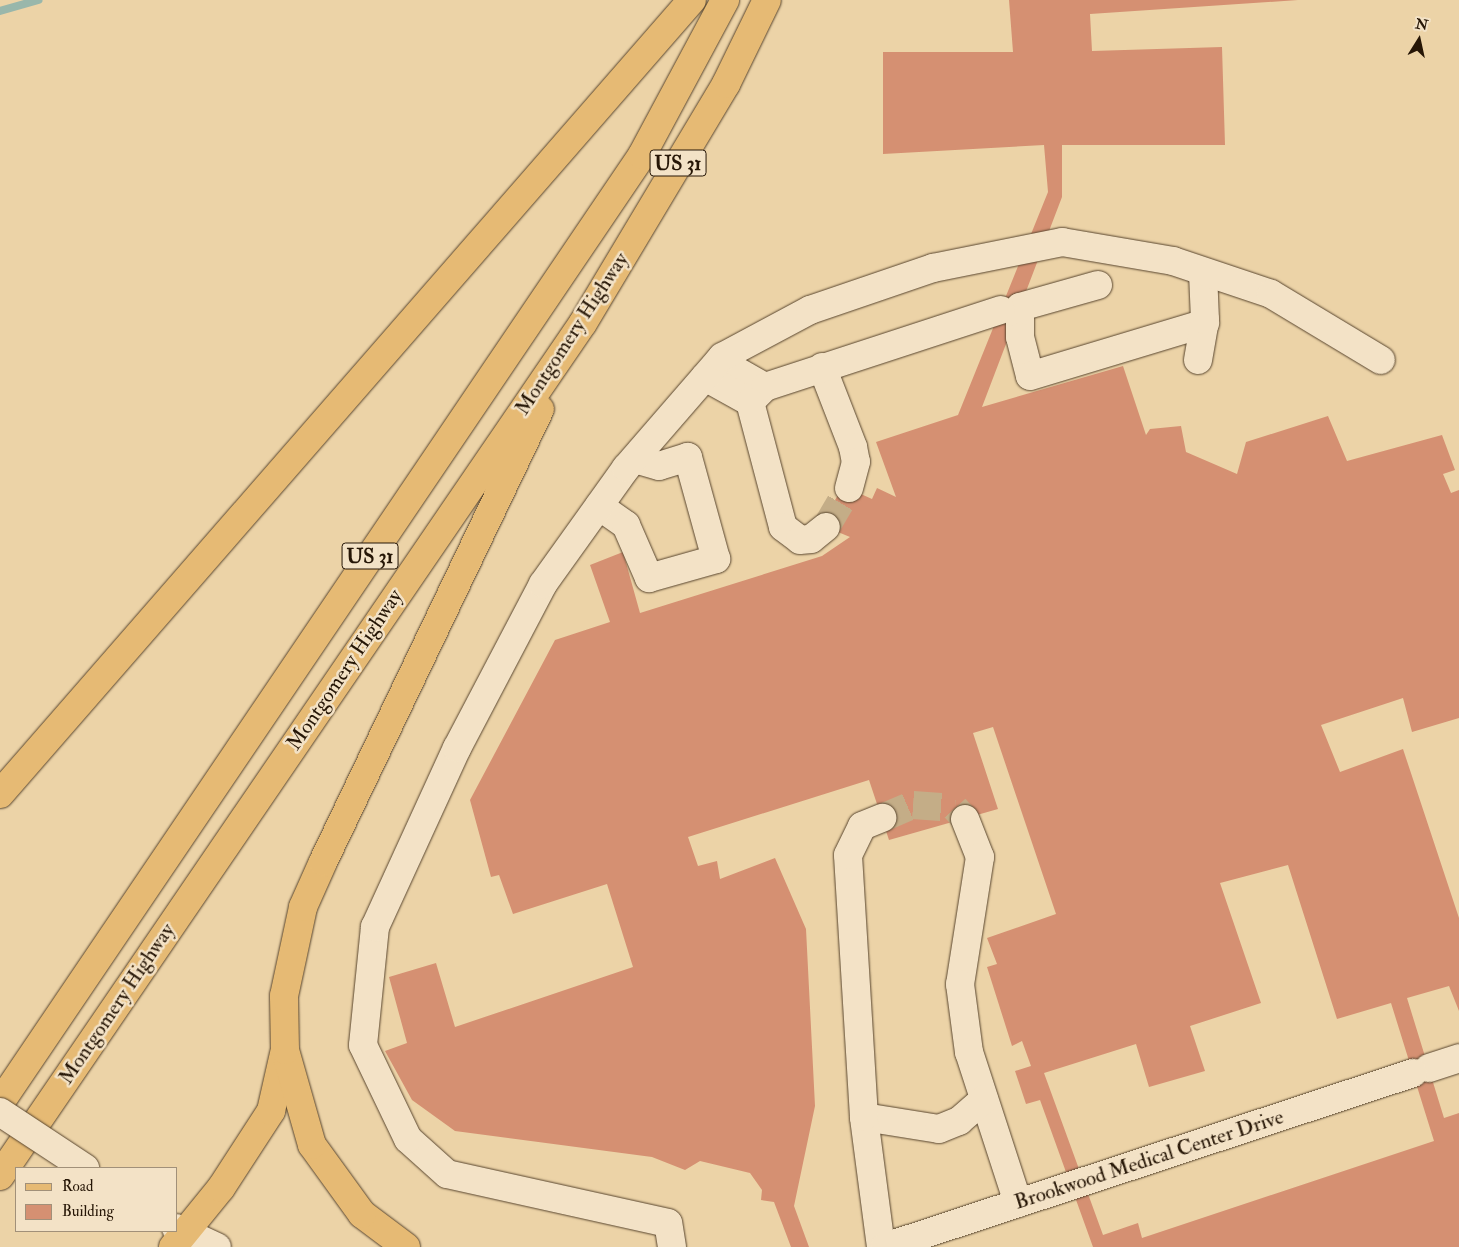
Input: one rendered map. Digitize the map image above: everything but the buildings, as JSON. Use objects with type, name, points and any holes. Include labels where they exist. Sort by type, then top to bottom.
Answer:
[{"type":"main road","points":[[0,794],[692,0]]},
{"type":"main road","name":"Montgomery Highway","points":[[0,1103],[642,155],[725,0]]},
{"type":"main road","name":"Montgomery Highway","points":[[0,1176],[583,322],[726,84],[767,0]]},
{"type":"main road","points":[[178,1236],[221,1188],[271,1112],[285,1050],[284,996],[303,907],[583,322]]},
{"type":"main road","points":[[285,1050],[312,1145],[362,1214],[406,1247]]},
{"type":"street","points":[[672,1247],[668,1223],[447,1174],[408,1139],[363,1045],[375,927],[457,748],[539,592],[599,506],[635,459],[712,369],[810,310],[924,271],[1062,242],[1173,261],[1271,294],[1381,360]]},
{"type":"street","points":[[1198,360],[1205,323],[1203,272]]},
{"type":"street","points":[[1098,285],[1020,307],[1020,337],[1030,376],[1205,323]]},
{"type":"street","points":[[758,394],[822,367],[1001,310]]},
{"type":"street","points":[[822,367],[854,447],[856,462],[849,488]]},
{"type":"street","points":[[712,369],[758,394]]},
{"type":"street","points":[[758,394],[783,527],[800,540],[811,539],[826,527]]},
{"type":"street","points":[[599,506],[626,525],[648,578],[716,559],[688,457],[659,466],[635,459]]},
{"type":"street","points":[[881,1247],[864,1117],[848,855],[862,826],[882,818]]},
{"type":"street","points":[[965,819],[980,858],[960,984],[969,1052],[1018,1203]]},
{"type":"street","name":"Brookwood Medical Center Drive","points":[[885,1247],[1459,1058]]},
{"type":"street","points":[[864,1117],[939,1129],[960,1121],[984,1099]]},
{"type":"street","points":[[0,1112],[82,1167]]},
{"type":"street","points":[[178,1236],[217,1247]]},
{"type":"waterway","points":[[0,11],[38,0]]},
{"type":"tunnel","points":[[826,527],[849,488]]},
{"type":"tunnel","points":[[882,818],[913,805],[955,808],[965,819]]}]
